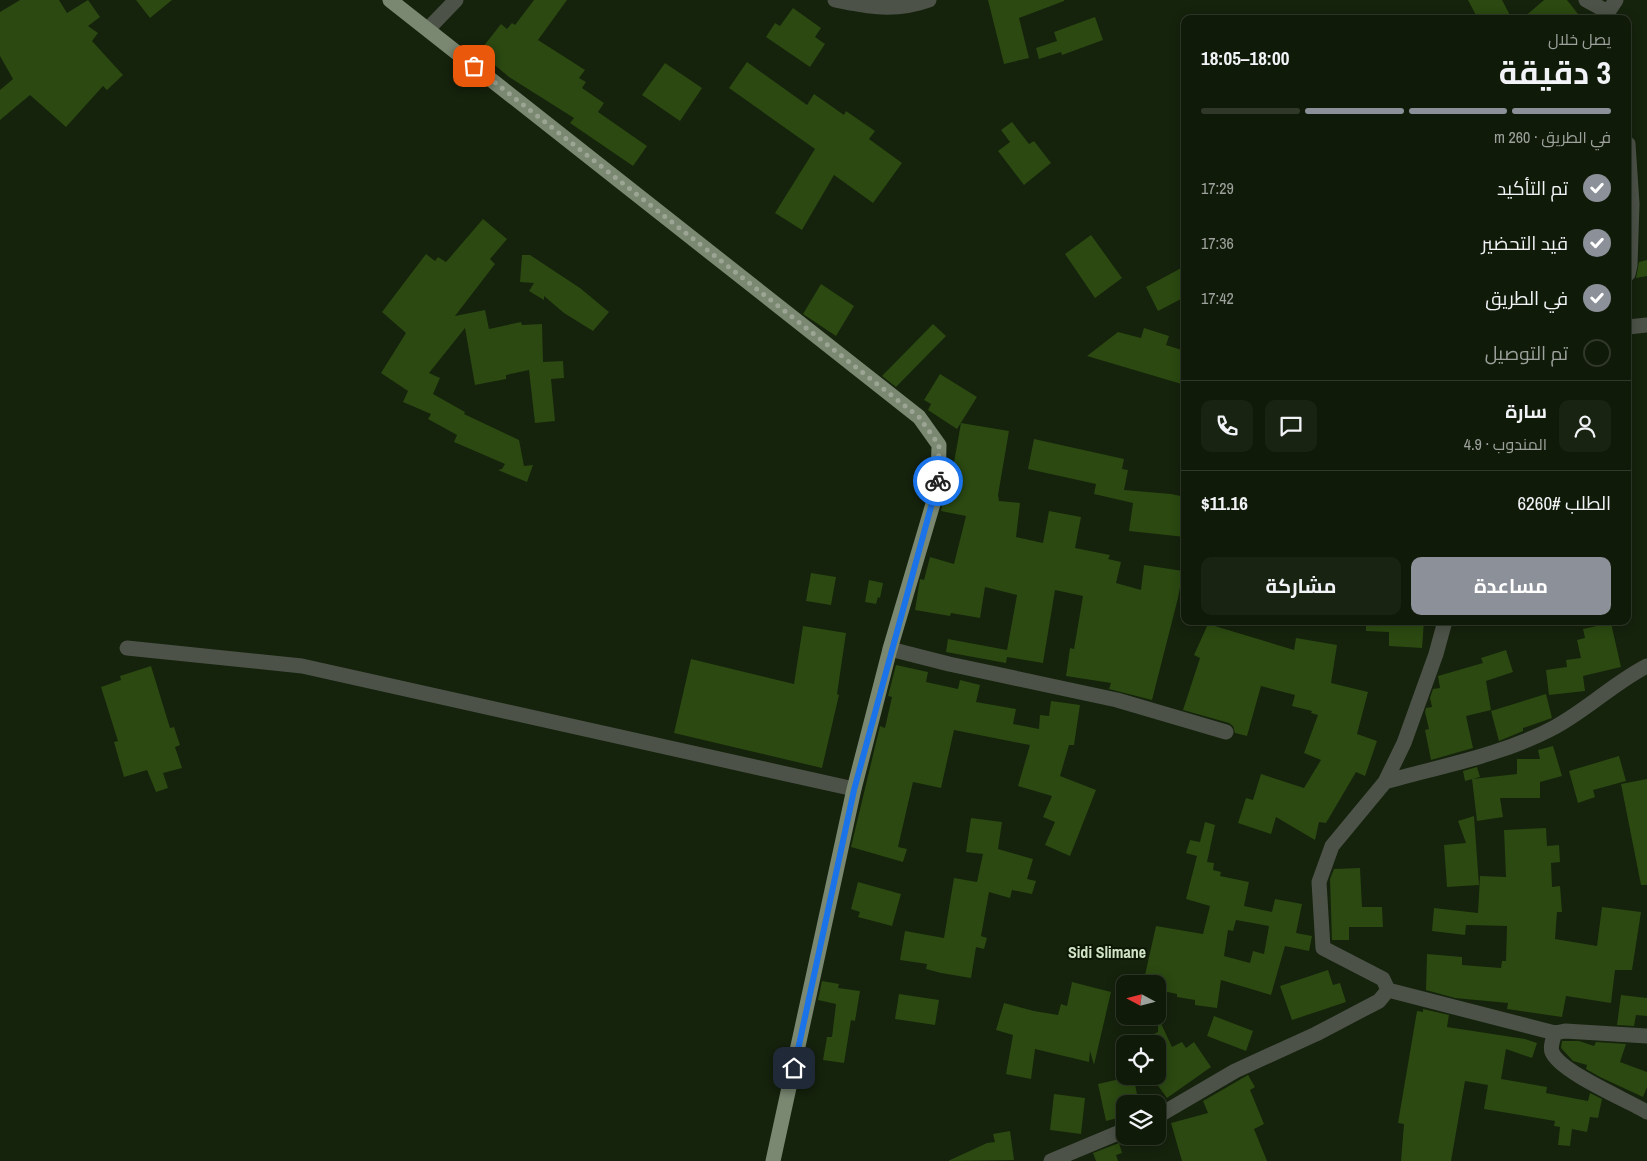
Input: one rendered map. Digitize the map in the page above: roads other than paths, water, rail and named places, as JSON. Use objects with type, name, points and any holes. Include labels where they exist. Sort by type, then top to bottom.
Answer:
[{"type":"main road","points":[[390,0],[919,417],[939,445],[938,487],[890,649],[854,790],[774,1161]]},
{"type":"street","points":[[428,29],[456,0]]},
{"type":"street","points":[[834,0],[867,7],[910,7],[929,0]]},
{"type":"street","points":[[1586,0],[1611,10]]},
{"type":"street","points":[[1631,189],[1631,234]]},
{"type":"street","points":[[1631,327],[1647,325]]},
{"type":"street","points":[[1388,990],[1384,978],[1323,948],[1318,882],[1332,846],[1385,782],[1407,735],[1436,654],[1444,625]]},
{"type":"street","points":[[127,648],[302,666],[854,790]]},
{"type":"street","points":[[890,649],[949,664],[1117,700],[1226,732]]},
{"type":"street","points":[[1385,782],[1477,756],[1547,730],[1593,703],[1625,677],[1647,666]]},
{"type":"street","points":[[1388,990],[1555,1033],[1565,1031],[1647,1036]]},
{"type":"street","points":[[1166,1111],[1235,1071],[1316,1034],[1379,1001],[1388,990]]},
{"type":"street","points":[[1555,1033],[1552,1053],[1561,1063],[1581,1077],[1647,1112]]},
{"type":"street","points":[[1051,1161],[1116,1134]]},
{"type":"district","name":"Sidi Slimane","points":[[1107,952]]}]
